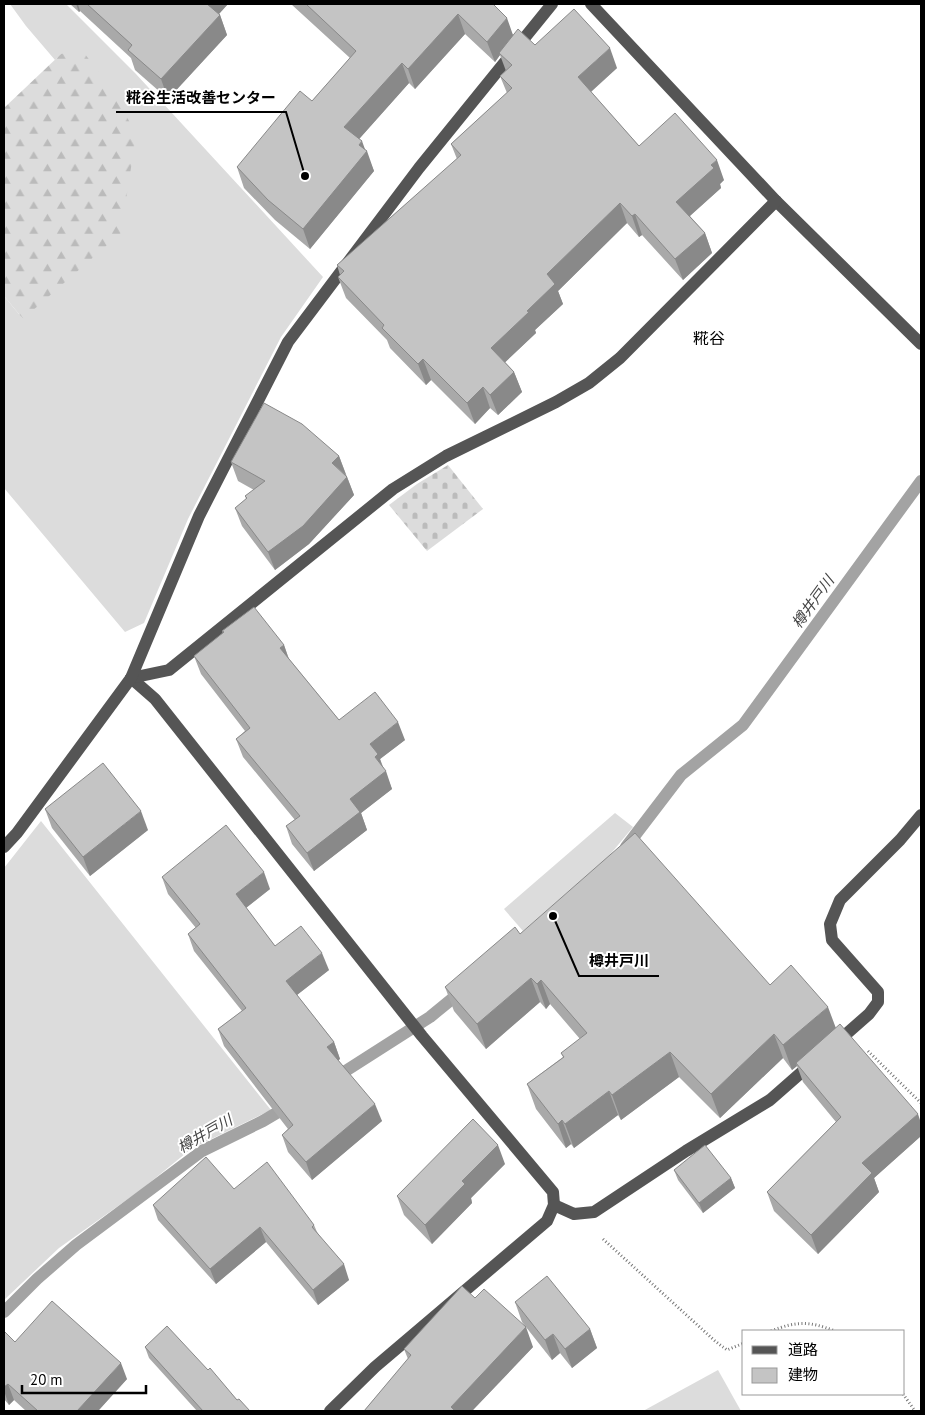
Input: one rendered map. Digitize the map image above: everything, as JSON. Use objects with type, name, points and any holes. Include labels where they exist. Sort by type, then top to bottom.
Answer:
[{"type":"street","points":[[4,847],[17,833],[131,678],[199,516],[288,342],[419,168],[552,4]]},
{"type":"street","points":[[591,4],[776,201],[921,344]]},
{"type":"street","points":[[131,678],[169,670],[393,490],[446,456],[556,402],[589,383],[620,358],[776,201]]},
{"type":"street","points":[[131,678],[155,699],[422,1036],[553,1192],[554,1205],[547,1221],[375,1367],[330,1411]]},
{"type":"street","points":[[554,1205],[574,1214],[594,1212],[686,1151],[770,1100],[849,1032],[873,1008],[878,1002],[878,992],[832,940],[830,924],[840,900],[900,840],[921,816]]},
{"type":"path","points":[[849,1032],[921,1103]]},
{"type":"path","points":[[574,1214],[715,1342],[727,1350],[742,1344]]},
{"type":"path","points":[[774,1330],[788,1324],[812,1323],[832,1330]]},
{"type":"path","points":[[904,1395],[914,1411]]},
{"type":"green space","points":[[10,4],[66,4],[136,74],[323,277],[281,337],[188,519],[144,623],[125,632],[4,488],[4,296],[23,319],[61,54],[55,60]]},
{"type":"green space","points":[[82,50],[117,97],[136,135],[121,233],[23,319],[4,296],[4,108],[61,54]]},
{"type":"green space","points":[[448,465],[483,509],[427,551],[389,505],[417,484]]},
{"type":"green space","points":[[615,813],[633,827],[608,857],[523,931],[504,909]]},
{"type":"green space","points":[[41,821],[271,1110],[191,1149],[142,1189],[59,1248],[4,1300],[4,868]]},
{"type":"green space","points":[[718,1370],[741,1411],[643,1411]]},
{"type":"building","points":[[87,4],[207,4],[220,15],[161,79],[128,50],[132,45]]},
{"type":"building","points":[[306,4],[493,4],[507,18],[487,42],[458,14],[408,69],[402,63],[344,127],[362,141],[359,145],[367,151],[303,229],[268,200],[237,167],[300,91],[312,101],[356,51]]},
{"type":"building","points":[[574,9],[610,48],[578,77],[639,146],[675,113],[717,160],[711,165],[714,168],[676,202],[705,233],[675,259],[635,214],[632,216],[620,203],[547,274],[555,284],[491,348],[514,372],[490,395],[483,387],[467,403],[423,359],[418,364],[382,328],[384,325],[338,277],[344,271],[337,265],[461,155],[451,144],[512,88],[500,76],[512,65],[499,53],[518,29],[535,45]]},
{"type":"building","points":[[264,403],[302,424],[339,456],[332,463],[347,477],[303,526],[268,552],[235,508],[247,498],[245,496],[265,481],[231,462]]},
{"type":"building","points":[[254,607],[284,645],[280,648],[339,720],[375,692],[398,722],[370,744],[378,754],[375,757],[386,771],[350,799],[360,812],[307,853],[286,826],[300,816],[236,739],[250,728],[194,656],[224,632],[222,631]]},
{"type":"building","points":[[103,763],[141,811],[83,857],[45,809]]},
{"type":"building","points":[[226,825],[264,872],[236,894],[275,946],[301,926],[322,953],[286,981],[334,1042],[327,1047],[375,1104],[306,1162],[282,1135],[293,1125],[218,1029],[246,1008],[188,934],[200,924],[162,877]]},
{"type":"building","points":[[635,833],[770,985],[791,965],[828,1007],[783,1045],[774,1034],[711,1094],[670,1052],[612,1095],[609,1091],[565,1124],[562,1120],[558,1124],[527,1084],[564,1057],[561,1053],[587,1033],[541,980],[537,984],[531,978],[477,1024],[445,987],[515,927],[520,934]]},
{"type":"building","points":[[840,1024],[918,1114],[862,1163],[872,1173],[811,1235],[767,1192],[841,1117],[796,1063]]},
{"type":"building","points":[[473,1119],[498,1145],[462,1181],[465,1184],[425,1225],[397,1196]]},
{"type":"building","points":[[705,1145],[731,1178],[699,1203],[674,1170]]},
{"type":"building","points":[[206,1157],[234,1189],[267,1162],[314,1225],[312,1227],[344,1264],[313,1290],[260,1227],[210,1269],[153,1205]]},
{"type":"building","points":[[547,1276],[590,1329],[565,1349],[553,1334],[545,1340],[515,1302]]},
{"type":"building","points":[[462,1286],[475,1298],[484,1289],[526,1327],[451,1407],[455,1411],[364,1411],[411,1355],[404,1349]]},
{"type":"building","points":[[52,1301],[121,1363],[77,1411],[38,1411],[8,1384],[4,1387],[4,1331],[15,1342]]},
{"type":"building","points":[[167,1326],[208,1370],[210,1368],[237,1400],[239,1399],[250,1411],[203,1411],[145,1347]]},
{"type":"waterway","name":"樽井戸川","points":[[626,847],[681,775],[743,725],[921,481]]},
{"type":"waterway","name":"樽井戸川","points":[[333,1079],[430,1017],[463,990]]},
{"type":"waterway","name":"樽井戸川","points":[[4,1312],[37,1279],[76,1245],[202,1151],[263,1121],[290,1105]]},
{"type":"place","name":"糀谷生活改善センター","points":[[305,176]]},
{"type":"place","name":"樽井戸川","points":[[553,916]]},
{"type":"district","name":"糀谷","points":[[709,338]]}]
